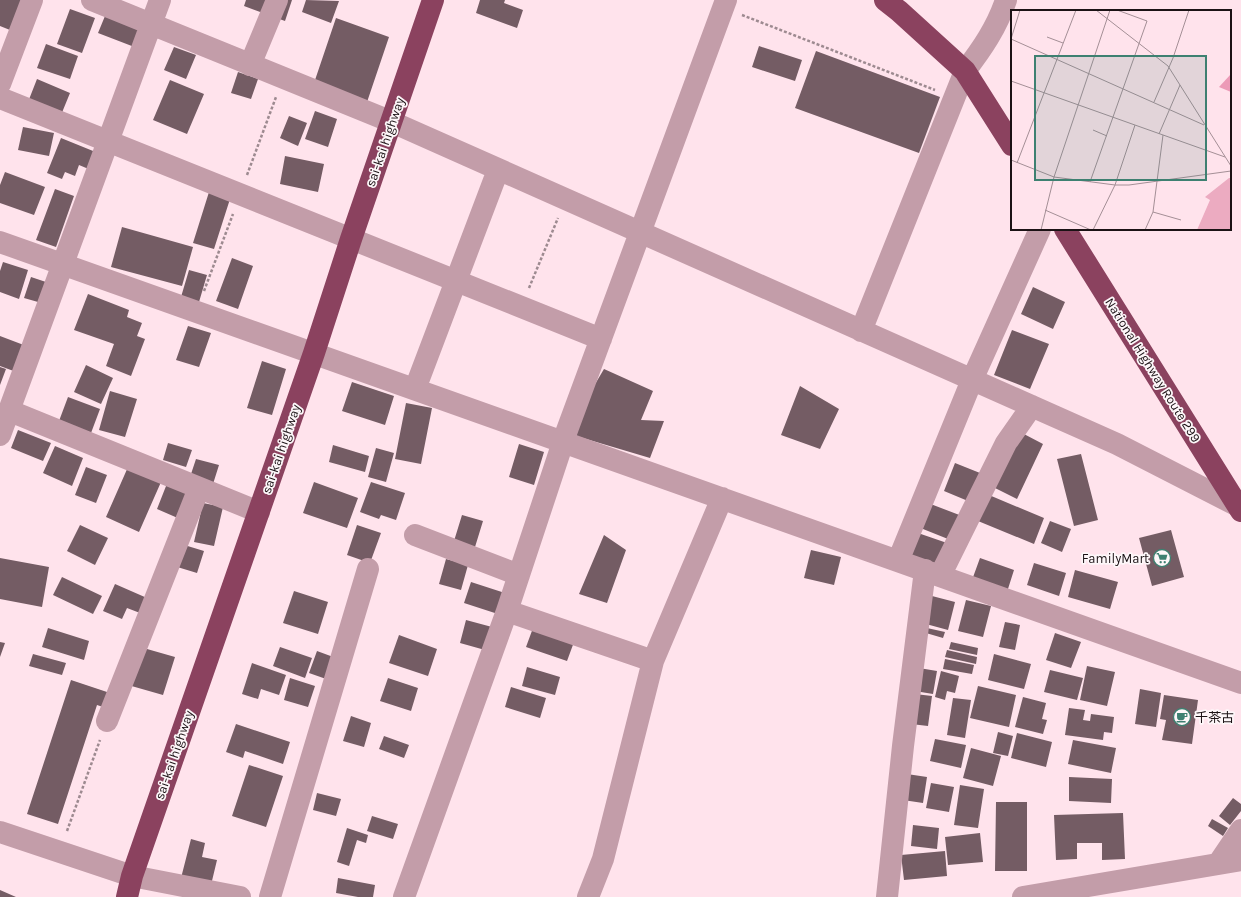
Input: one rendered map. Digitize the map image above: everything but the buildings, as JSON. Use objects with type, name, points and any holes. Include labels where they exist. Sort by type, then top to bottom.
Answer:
[{"type":"highway","name":"sai-kai highway","points":[[127,897],[132,876],[314,353],[351,239],[433,0]]},
{"type":"highway","points":[[885,0],[965,71],[1011,143]]},
{"type":"highway","name":"National Highway Route 299","points":[[1066,230],[1239,508]]},
{"type":"street","points":[[0,84],[32,0]]},
{"type":"street","points":[[92,0],[392,122],[1117,444],[1239,508]]},
{"type":"street","points":[[0,435],[160,0]]},
{"type":"street","points":[[250,65],[277,0]]},
{"type":"street","points":[[861,331],[965,71],[987,42],[1001,15],[1006,0]]},
{"type":"street","points":[[404,897],[507,611],[563,442],[724,4]]},
{"type":"street","points":[[0,98],[601,339]]},
{"type":"street","points":[[415,389],[498,170]]},
{"type":"street","points":[[898,561],[972,380],[1040,230]]},
{"type":"street","points":[[0,242],[1241,683]]},
{"type":"street","points":[[887,897],[902,753],[932,573],[1006,443],[1032,406]]},
{"type":"street","points":[[10,411],[259,512]]},
{"type":"street","points":[[107,721],[199,488]]},
{"type":"street","points":[[588,897],[603,859],[653,661],[722,498]]},
{"type":"street","points":[[415,535],[519,575]]},
{"type":"street","points":[[270,897],[368,568]]},
{"type":"street","points":[[507,611],[653,661]]},
{"type":"street","points":[[1218,864],[1241,830]]},
{"type":"street","points":[[0,832],[132,876],[240,897]]},
{"type":"street","points":[[1023,897],[1241,860]]},
{"type":"path","points":[[724,4],[954,98]]},
{"type":"path","points":[[521,307],[565,199]]},
{"type":"path","points":[[60,852],[107,721]]},
{"type":"place","name":"FamilyMart","points":[[1162,558]]},
{"type":"place","name":"千茶古","points":[[1182,717]]}]
